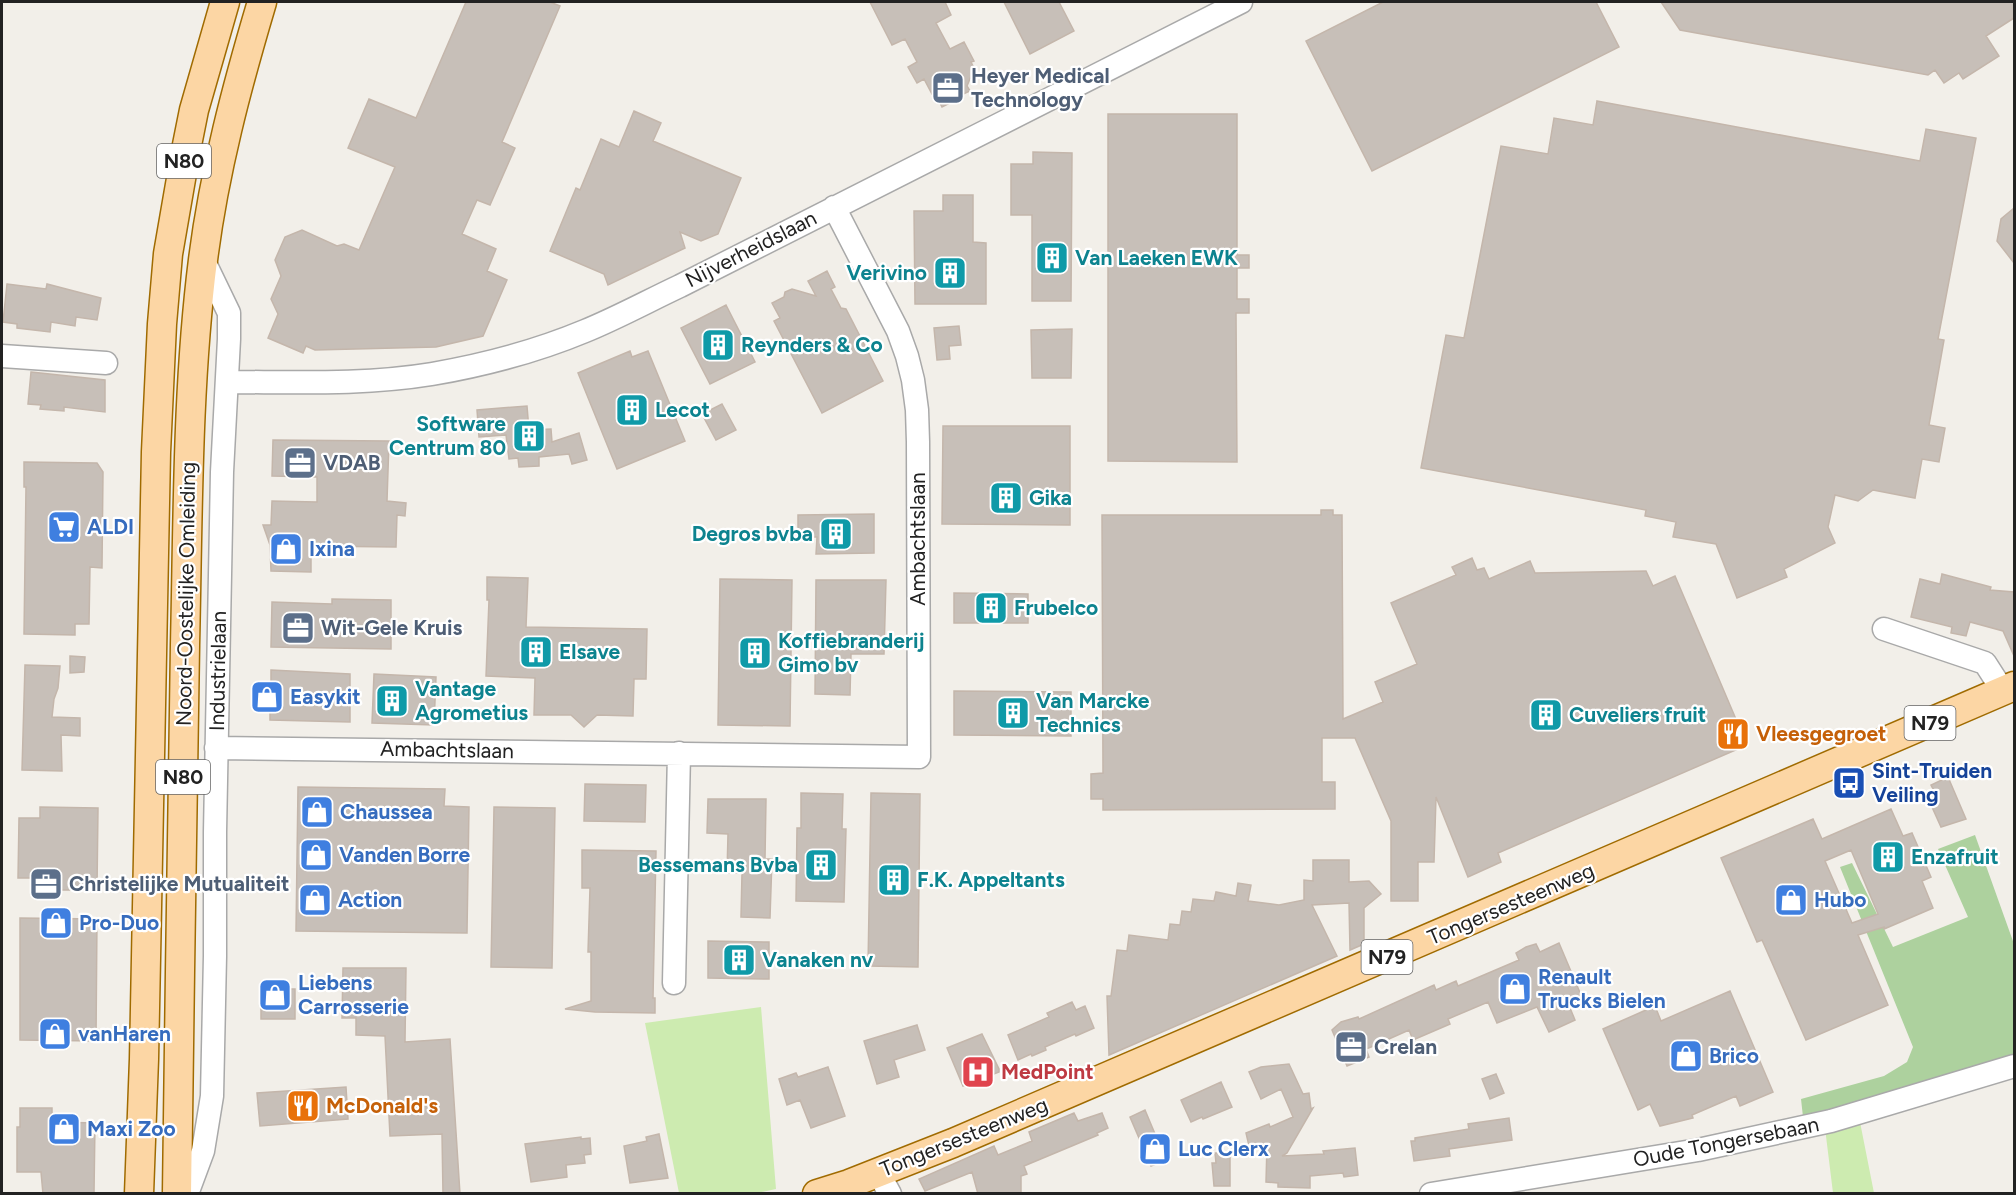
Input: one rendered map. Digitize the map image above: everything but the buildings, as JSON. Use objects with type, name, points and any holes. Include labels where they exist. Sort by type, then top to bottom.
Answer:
[{"type":"main road","name":"Noord-Oostelijke Omleiding","points":[[177,1194],[183,743],[189,454],[194,361],[203,259],[234,97],[262,2]]},
{"type":"main road","name":"Noord-Oostelijke Omleiding","points":[[139,1194],[144,1059],[155,464],[162,324],[168,254],[186,150],[194,110],[222,4]]},
{"type":"main road","name":"Tongersesteenweg","points":[[817,1194],[849,1184],[884,1183],[964,1138],[2009,689]]},
{"type":"street","name":"Nijverheidslaan","points":[[228,382],[359,381],[433,374],[538,348],[586,331],[680,286],[1241,2]]},
{"type":"street","name":"Ambachtslaan","points":[[216,748],[919,757],[918,442],[913,380],[898,331],[834,207]]},
{"type":"street","name":"Industrielaan","points":[[187,1194],[203,1151],[212,1096],[222,472],[228,382],[229,313],[203,259]]},
{"type":"street","points":[[2,356],[106,363]]},
{"type":"street","name":"Tongersesteenweg","points":[[1884,628],[1985,663],[2009,689]]},
{"type":"street","points":[[674,983],[679,753]]},
{"type":"street","name":"Oude Tongersebaan","points":[[1431,1194],[1698,1150],[1831,1121],[2014,1066]]},
{"type":"green space","points":[[1975,835],[2014,944],[2014,1057],[1956,1076],[1803,1117],[1801,1099],[1884,1076],[1907,1062],[1913,1047],[1840,867],[1852,863],[1893,947],[1968,917],[1938,849]]},
{"type":"green space","points":[[761,1007],[776,1189],[752,1194],[679,1193],[645,1023]]},
{"type":"green space","points":[[1859,1117],[1874,1193],[1833,1193],[1825,1128]]},
{"type":"place","name":"Heyer Medical Technology","points":[[948,88]]},
{"type":"place","name":"Van Laeken EWK","points":[[1052,258]]},
{"type":"place","name":"Verivino","points":[[950,273]]},
{"type":"place","name":"Reynders & Co","points":[[718,345]]},
{"type":"place","name":"Lecot","points":[[632,410]]},
{"type":"place","name":"Software Centrum 80","points":[[529,436]]},
{"type":"place","name":"VDAB","points":[[300,463]]},
{"type":"place","name":"Gika","points":[[1006,498]]},
{"type":"place","name":"ALDI","points":[[64,527]]},
{"type":"place","name":"Degros bvba","points":[[836,534]]},
{"type":"place","name":"Ixina","points":[[286,549]]},
{"type":"place","name":"Frubelco","points":[[991,608]]},
{"type":"place","name":"Wit-Gele Kruis","points":[[298,628]]},
{"type":"place","name":"Elsave","points":[[536,652]]},
{"type":"place","name":"Koffiebranderij Gimo bv","points":[[755,653]]},
{"type":"place","name":"Easykit","points":[[267,697]]},
{"type":"place","name":"Vantage Agrometius","points":[[392,701]]},
{"type":"place","name":"Van Marcke Technics","points":[[1013,713]]},
{"type":"place","name":"Cuveliers fruit","points":[[1546,715]]},
{"type":"place","name":"Vleesgegroet","points":[[1733,734]]},
{"type":"place","name":"Sint-Truiden Veiling","points":[[1849,783]]},
{"type":"place","name":"Chaussea","points":[[317,812]]},
{"type":"place","name":"Vanden Borre","points":[[316,855]]},
{"type":"place","name":"Enzafruit","points":[[1888,857]]},
{"type":"place","name":"Bessemans Bvba","points":[[821,865]]},
{"type":"place","name":"F.K. Appeltants","points":[[894,880]]},
{"type":"place","name":"Christelijke Mutualiteit","points":[[46,884]]},
{"type":"place","name":"Action","points":[[315,900]]},
{"type":"place","name":"Hubo","points":[[1791,900]]},
{"type":"place","name":"Pro-Duo","points":[[56,923]]},
{"type":"place","name":"Vanaken nv","points":[[739,960]]},
{"type":"place","name":"Renault Trucks Bielen","points":[[1515,989]]},
{"type":"place","name":"Liebens Carrosserie","points":[[275,995]]},
{"type":"place","name":"vanHaren","points":[[55,1034]]},
{"type":"place","name":"Crelan","points":[[1351,1047]]},
{"type":"place","name":"Brico","points":[[1686,1056]]},
{"type":"place","name":"MedPoint","points":[[978,1072]]},
{"type":"place","name":"McDonald's","points":[[303,1106]]},
{"type":"place","name":"Maxi Zoo","points":[[64,1129]]},
{"type":"place","name":"Luc Clerx","points":[[1155,1149]]}]
